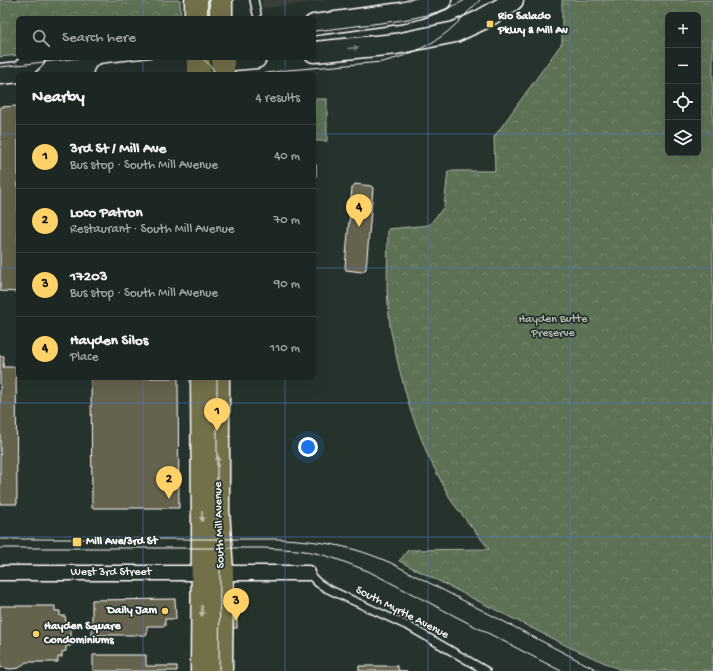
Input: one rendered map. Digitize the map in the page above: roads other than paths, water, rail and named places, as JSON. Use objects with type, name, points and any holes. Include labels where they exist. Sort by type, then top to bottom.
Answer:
[{"type":"main road","points":[[196,0],[196,16]]},
{"type":"main road","points":[[221,0],[221,16]]},
{"type":"main road","points":[[316,25],[402,13],[441,0]]},
{"type":"main road","points":[[316,52],[396,44],[455,32],[481,20],[513,0]]},
{"type":"main road","points":[[0,61],[16,59]]},
{"type":"main road","points":[[20,72],[32,60]]},
{"type":"main road","points":[[125,72],[223,64],[245,60]]},
{"type":"main road","points":[[0,74],[16,72]]},
{"type":"main road","points":[[0,86],[16,84]]},
{"type":"main road","name":"South Mill Avenue","points":[[202,380],[212,572],[221,671]]},
{"type":"main road","name":"South Mill Avenue","points":[[202,671],[218,509],[218,380]]},
{"type":"street","name":"West 3rd Street","points":[[0,573],[308,573]]},
{"type":"lane","points":[[254,0],[257,14]]},
{"type":"lane","name":"South Myrtle Avenue","points":[[308,573],[318,583],[326,588],[410,627],[486,671]]},
{"type":"tram line","points":[[316,31],[409,19],[432,14],[465,0]]},
{"type":"tram line","points":[[274,72],[382,62],[398,58],[421,49],[435,41],[457,23],[480,0]]},
{"type":"tram line","points":[[0,67],[61,60]]},
{"type":"tram line","points":[[204,60],[215,72]]},
{"type":"tram line","points":[[217,380],[217,502],[220,572],[219,671]]},
{"type":"tram line","points":[[0,539],[281,539],[337,545],[364,552],[391,563],[599,671]]},
{"type":"tram line","points":[[0,548],[263,548],[311,552],[333,558],[368,571],[561,671]]},
{"type":"place","name":"Rio Salado Pkwy & Mill Av","points":[[490,24]]},
{"type":"place","name":"Hayden Silos","points":[[359,227]]},
{"type":"place","name":"3rd St / Mill Ave","points":[[217,431]]},
{"type":"place","name":"Loco Patron","points":[[169,499]]},
{"type":"place","name":"Mill Ave/3rd St","points":[[77,542]]},
{"type":"place","name":"Daily Jam","points":[[165,611]]},
{"type":"place","name":"17203","points":[[236,621]]},
{"type":"place","name":"Hayden Square Condominiums","points":[[36,634]]},
{"type":"park label","name":"Hayden Butte Preserve","points":[[553,327]]}]
